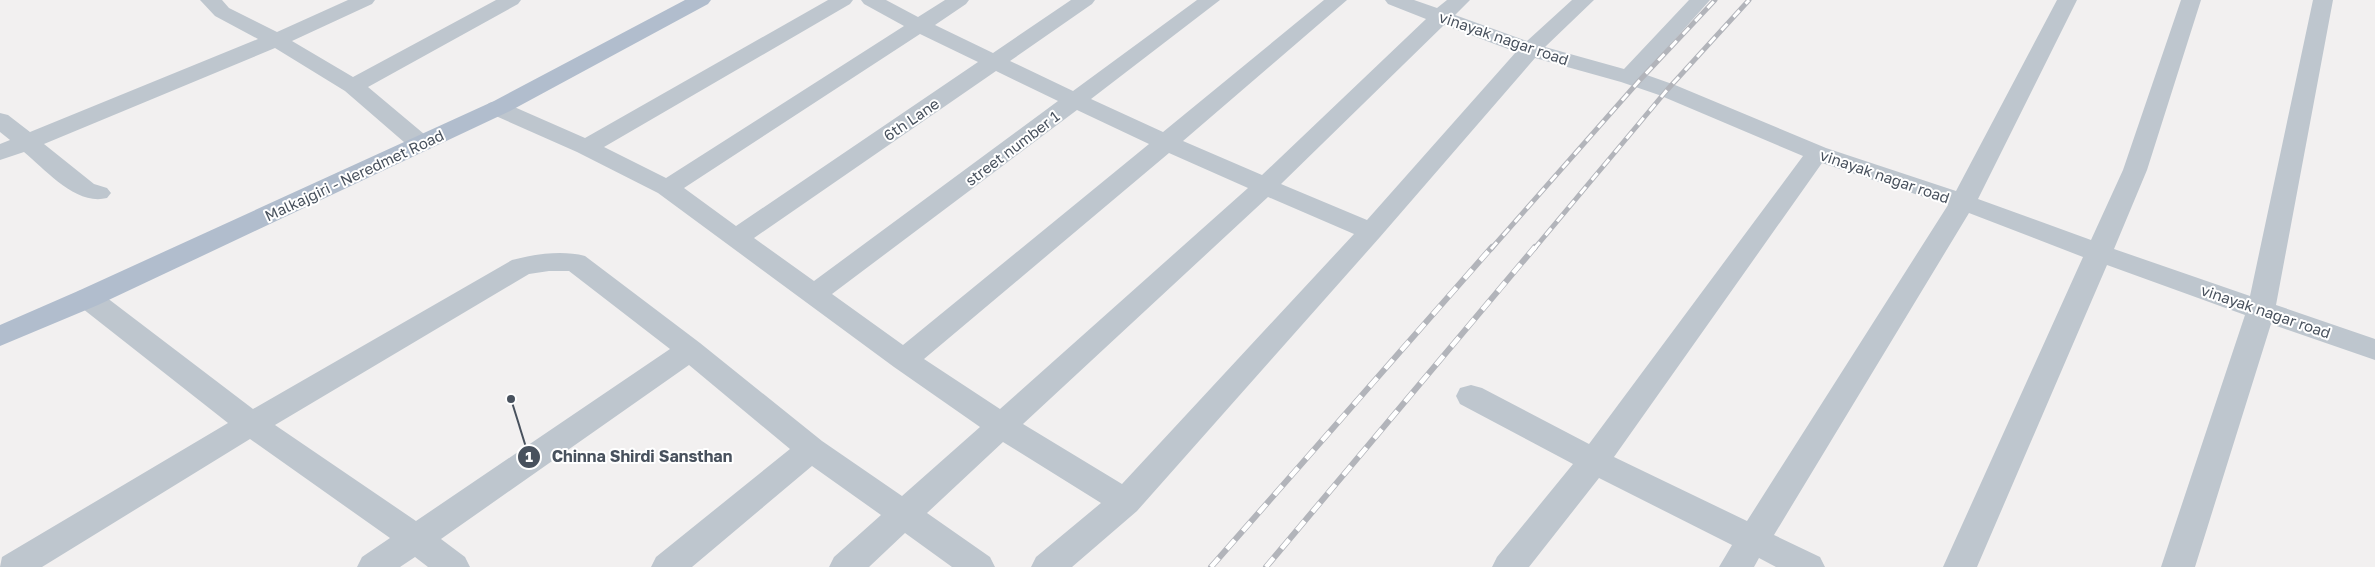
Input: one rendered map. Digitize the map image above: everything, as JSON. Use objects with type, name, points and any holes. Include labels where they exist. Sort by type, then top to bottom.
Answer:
[{"type":"main road","name":"Malkajgiri - Neredmet Road","points":[[0,336],[88,298],[497,108],[701,0]]},
{"type":"street","points":[[210,0],[222,12],[276,40],[353,86],[421,144]]},
{"type":"street","points":[[0,153],[276,40],[365,0]]},
{"type":"street","points":[[353,86],[511,0]]},
{"type":"street","points":[[586,147],[843,0]]},
{"type":"street","points":[[871,0],[918,26],[1075,101],[1264,187],[1371,231]]},
{"type":"street","points":[[667,188],[959,0]]},
{"type":"street","name":"6th Lane","points":[[736,238],[1085,0]]},
{"type":"street","name":"street number 1","points":[[813,295],[1210,0]]},
{"type":"street","points":[[904,360],[1337,0]]},
{"type":"street","name":"vinayak nagar road","points":[[1395,0],[1451,8],[1530,50],[1629,77],[1667,90],[1817,153],[1963,202],[2375,350]]},
{"type":"street","points":[[1048,567],[1125,502],[1371,231],[1530,50],[1584,0]]},
{"type":"street","points":[[1629,77],[1700,0]]},
{"type":"street","points":[[1736,567],[1963,202],[2067,0]]},
{"type":"street","points":[[1960,567],[2135,170],[2191,0]]},
{"type":"street","points":[[2178,567],[2261,309],[2323,0]]},
{"type":"street","points":[[846,567],[1264,187],[1451,8]]},
{"type":"street","points":[[497,108],[586,147],[667,188],[904,360],[1002,427],[1125,502]]},
{"type":"street","points":[[0,120],[85,190],[98,193]]},
{"type":"street","points":[[1509,567],[1594,461],[1817,153]]},
{"type":"street","points":[[14,567],[251,424],[522,266],[549,262],[575,262],[690,350],[811,449],[978,567]]},
{"type":"street","points":[[88,298],[251,424],[453,567]]},
{"type":"street","points":[[374,567],[690,350]]},
{"type":"street","points":[[1471,396],[1594,461],[1808,567]]},
{"type":"street","points":[[668,567],[811,449]]},
{"type":"railway","points":[[1491,249],[1639,81],[1715,0]]},
{"type":"railway","points":[[1534,249],[1667,90],[1749,0]]},
{"type":"railway","points":[[1211,567],[1492,247]]},
{"type":"railway","points":[[1266,567],[1535,247]]},
{"type":"place","name":"Chinna Shirdi Sansthan","points":[[511,399]]}]
